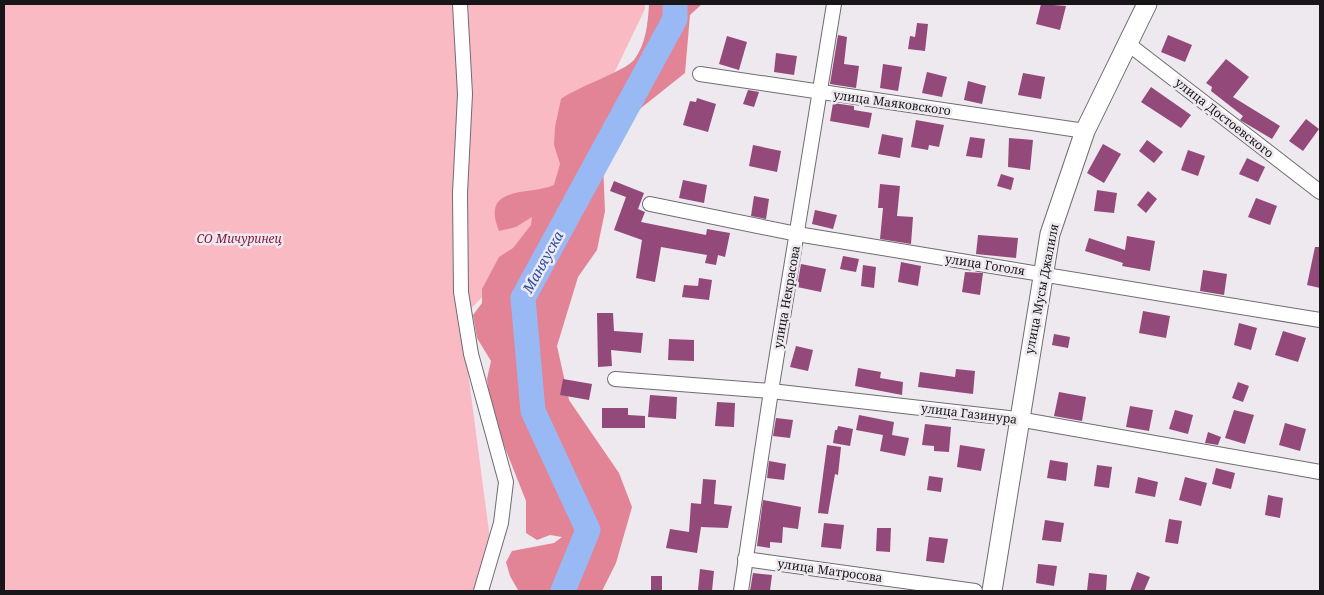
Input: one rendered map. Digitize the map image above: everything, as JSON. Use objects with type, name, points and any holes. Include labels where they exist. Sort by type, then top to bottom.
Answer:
[{"type":"main road","name":"улица Мусы Джалиля","points":[[992,591],[1042,274],[1053,226],[1085,131],[1147,4]]},
{"type":"street","points":[[460,4],[465,94],[460,193],[461,292],[471,354],[506,482],[502,523],[482,591]]},
{"type":"street","name":"улица Некрасова","points":[[741,591],[770,391],[834,4]]},
{"type":"street","name":"улица Достоевского","points":[[1127,43],[1320,192]]},
{"type":"street","name":"улица Маяковского","points":[[700,74],[1085,131]]},
{"type":"street","name":"улица Гоголя","points":[[650,204],[797,234],[1320,320]]},
{"type":"street","name":"улица Газинура","points":[[615,379],[770,391],[1018,419],[1320,472]]},
{"type":"street","name":"улица Матросова","points":[[746,559],[975,591]]},
{"type":"green space","name":"СО Мичуринец","points":[[4,4],[645,4],[645,9],[531,246],[461,319],[490,539],[474,591],[4,591]]},
{"type":"shaded area","points":[[649,4],[702,4],[690,15],[685,73],[602,139],[605,211],[597,250],[578,277],[557,346],[569,400],[619,473],[632,507],[616,563],[602,591],[518,590],[510,576],[506,562],[512,551],[554,543],[562,537],[550,535],[537,540],[526,533],[526,501],[492,415],[487,379],[491,361],[477,338],[473,315],[482,303],[482,289],[499,257],[513,248],[531,225],[532,217],[516,227],[499,231],[495,216],[496,206],[501,199],[510,194],[554,185],[560,164],[554,145],[555,127],[561,99],[621,69],[634,60],[644,40]]},
{"type":"building","points":[[1041,4],[1066,6],[1060,30],[1036,24]]},
{"type":"building","points":[[917,23],[928,24],[925,51],[908,49],[910,36],[915,37]]},
{"type":"building","points":[[838,35],[847,37],[844,64],[859,66],[856,88],[830,84]]},
{"type":"building","points":[[1168,35],[1192,45],[1185,62],[1161,52]]},
{"type":"building","points":[[727,36],[747,42],[739,70],[719,64]]},
{"type":"building","points":[[776,53],[797,56],[794,75],[774,72]]},
{"type":"building","points":[[1226,59],[1249,77],[1233,97],[1280,126],[1272,139],[1240,120],[1243,116],[1211,91],[1212,87],[1206,83]]},
{"type":"building","points":[[883,64],[902,67],[898,91],[880,88]]},
{"type":"building","points":[[927,72],[947,77],[942,97],[922,93]]},
{"type":"building","points":[[1023,73],[1045,77],[1041,99],[1018,95]]},
{"type":"building","points":[[968,81],[986,86],[982,104],[964,100]]},
{"type":"building","points":[[1151,87],[1191,115],[1181,128],[1141,102]]},
{"type":"building","points":[[748,90],[759,92],[754,107],[743,104]]},
{"type":"building","points":[[697,98],[716,104],[708,132],[683,125],[690,101],[696,102]]},
{"type":"building","points":[[833,103],[854,106],[854,110],[872,113],[869,128],[830,121]]},
{"type":"building","points":[[1306,119],[1319,129],[1303,151],[1289,141]]},
{"type":"building","points":[[916,120],[944,125],[939,147],[929,145],[928,150],[911,147]]},
{"type":"building","points":[[882,134],[903,138],[900,158],[878,154]]},
{"type":"building","points":[[970,137],[985,139],[982,158],[966,156]]},
{"type":"building","points":[[1009,138],[1033,140],[1030,170],[1008,167]]},
{"type":"building","points":[[1147,140],[1163,152],[1154,163],[1139,151]]},
{"type":"building","points":[[1103,144],[1121,154],[1104,183],[1087,173]]},
{"type":"building","points":[[753,145],[781,151],[777,172],[749,166]]},
{"type":"building","points":[[1188,150],[1205,156],[1198,176],[1181,170]]},
{"type":"building","points":[[1247,158],[1265,167],[1258,182],[1239,174]]},
{"type":"building","points":[[1001,174],[1014,178],[1011,190],[997,186]]},
{"type":"building","points":[[683,180],[707,185],[704,203],[679,198]]},
{"type":"building","points":[[614,181],[644,193],[638,209],[645,212],[641,222],[706,235],[707,229],[730,233],[725,257],[718,255],[716,265],[705,263],[707,255],[661,247],[655,282],[636,278],[642,240],[614,230],[626,197],[610,191]]},
{"type":"building","points":[[880,184],[900,186],[897,216],[913,217],[911,244],[880,239],[883,208],[878,208]]},
{"type":"building","points":[[1097,190],[1117,193],[1114,213],[1094,211]]},
{"type":"building","points":[[1148,191],[1157,199],[1146,213],[1137,205]]},
{"type":"building","points":[[754,196],[769,199],[766,219],[751,216]]},
{"type":"building","points":[[1256,198],[1277,206],[1270,225],[1248,217]]},
{"type":"building","points":[[815,210],[837,215],[833,229],[812,224]]},
{"type":"building","points":[[978,235],[1018,238],[1016,258],[976,254]]},
{"type":"building","points":[[1127,236],[1155,241],[1150,271],[1122,266],[1123,263],[1085,251],[1089,238],[1125,250]]},
{"type":"building","points":[[1315,247],[1320,247],[1320,288],[1307,285]]},
{"type":"building","points":[[843,256],[859,259],[856,272],[840,269]]},
{"type":"building","points":[[901,262],[921,266],[918,286],[898,282]]},
{"type":"building","points":[[801,264],[826,269],[821,292],[797,287]]},
{"type":"building","points":[[863,265],[876,267],[874,288],[861,286]]},
{"type":"building","points":[[1203,270],[1227,274],[1224,295],[1200,291]]},
{"type":"building","points":[[965,272],[983,273],[980,295],[962,292]]},
{"type":"building","points":[[699,278],[712,280],[709,300],[682,297],[684,285],[698,286]]},
{"type":"building","points":[[1143,311],[1170,316],[1166,338],[1139,333]]},
{"type":"building","points":[[597,313],[613,313],[614,331],[643,333],[641,353],[611,350],[612,366],[598,367]]},
{"type":"building","points":[[1239,323],[1257,328],[1251,350],[1234,345]]},
{"type":"building","points":[[1283,331],[1306,338],[1298,362],[1275,355]]},
{"type":"building","points":[[1054,334],[1070,337],[1068,348],[1052,345]]},
{"type":"building","points":[[669,339],[694,340],[694,361],[668,360]]},
{"type":"building","points":[[796,346],[813,350],[808,371],[790,367]]},
{"type":"building","points":[[858,368],[881,372],[880,378],[903,382],[902,395],[855,386]]},
{"type":"building","points":[[956,369],[975,371],[973,394],[918,387],[920,372],[955,377]]},
{"type":"building","points":[[563,379],[592,384],[589,400],[560,395]]},
{"type":"building","points":[[1238,382],[1249,386],[1243,402],[1232,398]]},
{"type":"building","points":[[1059,392],[1086,397],[1082,421],[1054,416]]},
{"type":"building","points":[[650,395],[677,397],[676,419],[648,417]]},
{"type":"building","points":[[717,402],[735,403],[734,427],[715,426]]},
{"type":"building","points":[[1130,406],[1153,410],[1149,431],[1126,427]]},
{"type":"building","points":[[602,408],[628,408],[628,415],[645,416],[645,428],[602,428]]},
{"type":"building","points":[[1175,410],[1193,415],[1188,434],[1169,429]]},
{"type":"building","points":[[1234,410],[1254,415],[1245,444],[1225,438]]},
{"type":"building","points":[[859,415],[894,422],[892,435],[909,438],[905,456],[880,451],[883,435],[856,430]]},
{"type":"building","points":[[776,418],[793,420],[790,438],[773,436]]},
{"type":"building","points":[[1285,423],[1306,429],[1300,451],[1279,445]]},
{"type":"building","points":[[925,424],[951,427],[949,452],[934,451],[934,446],[922,445]]},
{"type":"building","points":[[838,426],[853,429],[850,446],[833,443],[835,430],[837,430]]},
{"type":"building","points":[[1208,432],[1221,437],[1218,445],[1205,443]]},
{"type":"building","points":[[827,445],[841,447],[838,475],[835,474],[828,514],[818,513]]},
{"type":"building","points":[[960,445],[985,449],[981,471],[957,467]]},
{"type":"building","points":[[1050,460],[1068,463],[1066,481],[1047,478]]},
{"type":"building","points":[[769,461],[786,464],[784,480],[767,478]]},
{"type":"building","points":[[1097,465],[1112,467],[1109,488],[1094,486]]},
{"type":"building","points":[[1216,468],[1235,473],[1231,489],[1212,484]]},
{"type":"building","points":[[929,476],[943,478],[941,492],[927,490]]},
{"type":"building","points":[[1138,477],[1158,482],[1155,497],[1135,493]]},
{"type":"building","points":[[1185,477],[1207,483],[1201,506],[1179,500]]},
{"type":"building","points":[[703,479],[716,480],[714,504],[732,506],[728,528],[701,527],[697,553],[666,548],[670,529],[689,532],[691,503],[701,504]]},
{"type":"building","points":[[1268,495],[1283,498],[1280,518],[1265,515]]},
{"type":"building","points":[[763,500],[801,507],[798,529],[783,527],[782,543],[770,542],[770,548],[757,546]]},
{"type":"building","points":[[1169,519],[1182,521],[1178,544],[1165,542]]},
{"type":"building","points":[[1045,520],[1064,523],[1061,542],[1042,540]]},
{"type":"building","points":[[824,523],[844,525],[841,549],[821,547]]},
{"type":"building","points":[[877,528],[891,528],[890,552],[876,551]]},
{"type":"building","points":[[929,537],[948,539],[944,563],[926,561]]},
{"type":"building","points":[[1038,564],[1057,566],[1054,586],[1036,583]]},
{"type":"building","points":[[700,569],[714,571],[712,591],[698,590]]},
{"type":"building","points":[[1137,572],[1150,577],[1144,591],[1130,591]]},
{"type":"building","points":[[753,573],[772,575],[770,591],[750,591]]},
{"type":"building","points":[[1089,573],[1107,575],[1106,591],[1087,591]]},
{"type":"building","points":[[651,576],[662,576],[662,591],[651,591]]},
{"type":"waterway","name":"Маняуска","points":[[563,591],[588,530],[533,411],[523,298],[675,19],[675,4]]}]
